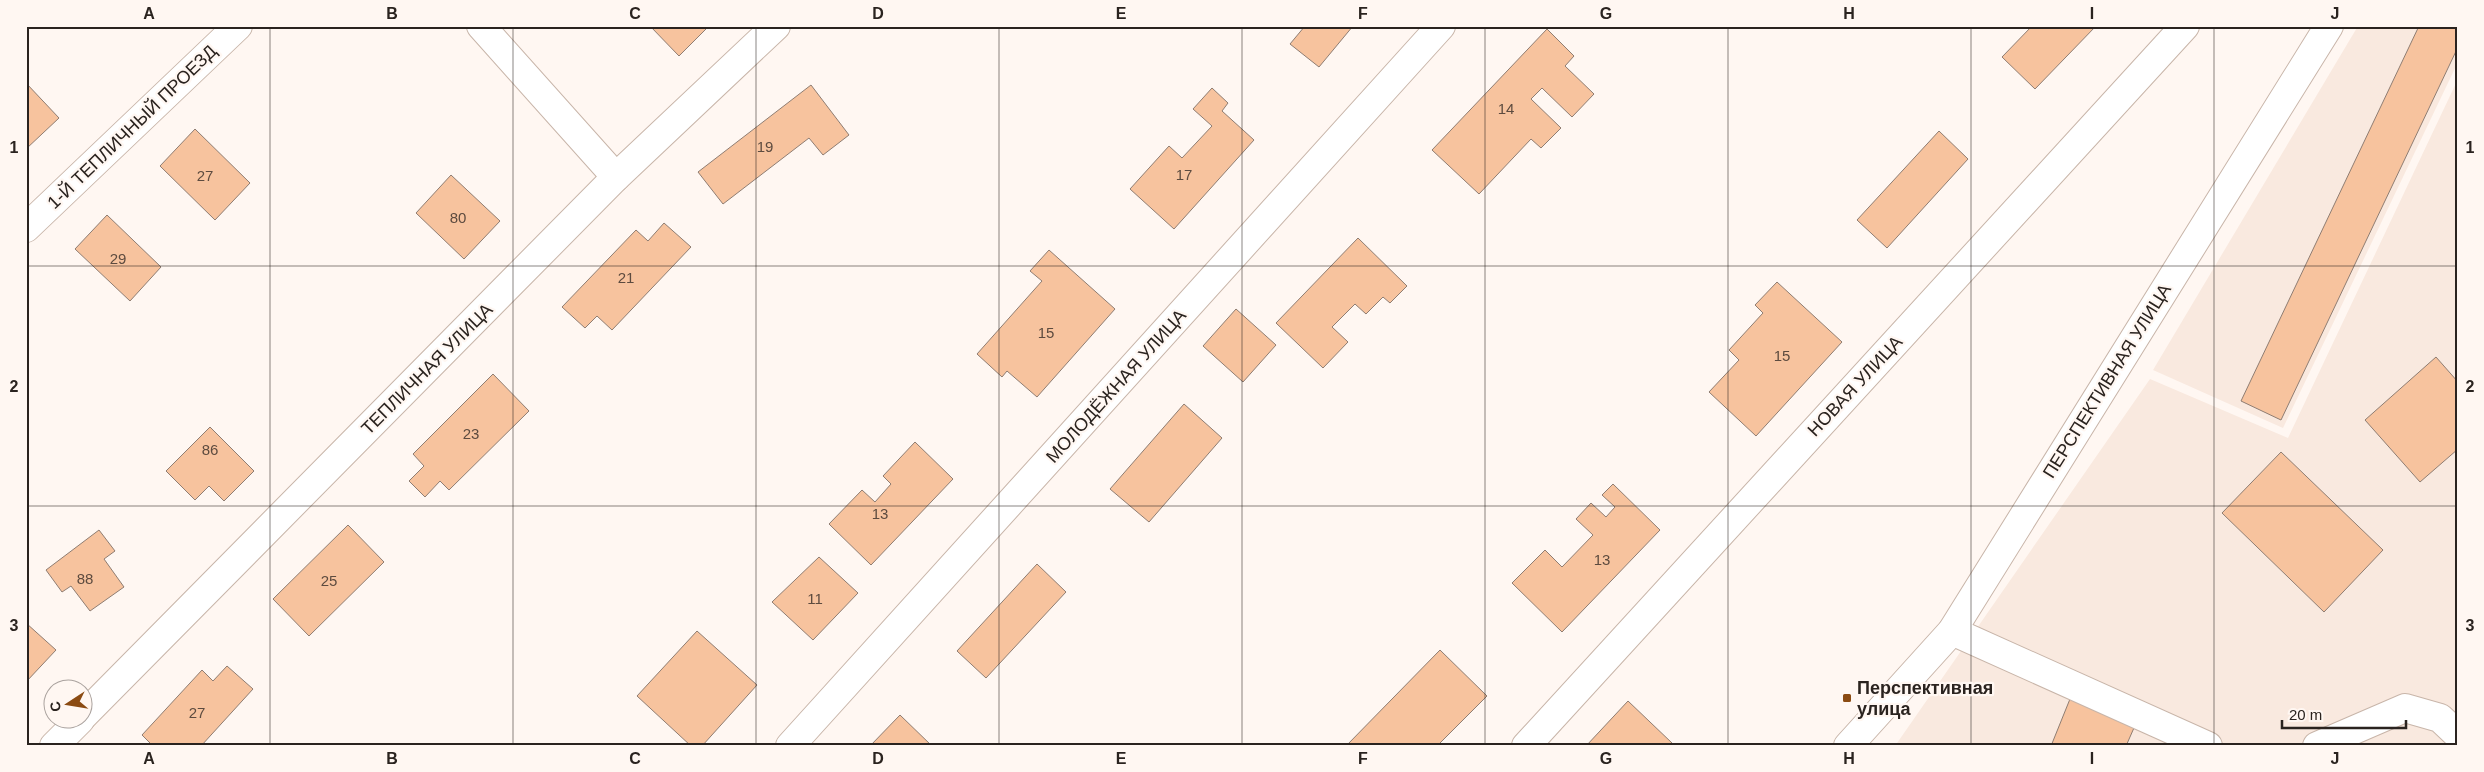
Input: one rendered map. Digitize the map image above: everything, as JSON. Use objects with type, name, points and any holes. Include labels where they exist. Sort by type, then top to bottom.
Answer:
[{"type":"street","name":"1-Й ТЕПЛИЧНЫЙ ПРОЕЗД","points":[[26,228],[238,26]]},
{"type":"street","points":[[481,26],[616,177]]},
{"type":"street","name":"ТЕПЛИЧНАЯ УЛИЦА","points":[[92,707],[616,177],[776,26]]},
{"type":"street","name":"МОЛОДЁЖНАЯ УЛИЦА","points":[[790,746],[1441,26]]},
{"type":"street","name":"НОВАЯ УЛИЦА","points":[[1526,746],[2185,26]]},
{"type":"street","name":"ПЕРСПЕКТИВНАЯ УЛИЦА","points":[[1848,746],[1952,631],[2329,26]]},
{"type":"street","points":[[1952,631],[2208,746]]},
{"type":"street","points":[[2317,746],[2405,708],[2440,718],[2458,735]]},
{"type":"street","points":[[54,746],[70,730]]},
{"type":"shaded area","points":[[2358,26],[2458,26],[2458,62],[2283,428],[2153,370]]},
{"type":"shaded area","points":[[2458,79],[2458,746],[1895,746],[2150,379],[2288,438]]},
{"type":"building","points":[[650,26],[709,26],[679,56]]},
{"type":"building","points":[[1305,26],[1353,26],[1319,67],[1290,44]]},
{"type":"building","points":[[2032,26],[2096,26],[2035,89],[2002,57]]},
{"type":"building","points":[[2419,26],[2458,26],[2458,47],[2281,420],[2241,401]]},
{"type":"building","points":[[1547,29],[1574,56],[1565,66],[1594,94],[1572,117],[1542,88],[1531,99],[1561,128],[1541,148],[1531,139],[1479,194],[1432,150]]},
{"type":"building","points":[[26,83],[59,118],[26,149]]},
{"type":"building","points":[[811,85],[849,135],[823,155],[809,138],[723,204],[698,172]]},
{"type":"building","points":[[1212,88],[1228,103],[1222,111],[1254,140],[1174,229],[1130,189],[1169,146],[1182,158],[1212,126],[1193,109]]},
{"type":"building","points":[[195,129],[250,183],[215,220],[160,166]]},
{"type":"building","points":[[1939,131],[1968,159],[1887,248],[1857,220]]},
{"type":"building","points":[[451,175],[500,221],[464,259],[416,213]]},
{"type":"building","points":[[107,215],[161,267],[130,301],[75,249]]},
{"type":"building","points":[[664,223],[691,247],[612,330],[597,316],[585,328],[562,307],[636,230],[648,241]]},
{"type":"building","points":[[1358,238],[1407,286],[1390,303],[1383,297],[1366,314],[1355,304],[1332,327],[1348,342],[1323,368],[1276,323]]},
{"type":"building","points":[[1049,250],[1115,309],[1037,397],[1007,371],[1002,377],[977,354],[1042,281],[1030,271]]},
{"type":"building","points":[[1777,282],[1842,342],[1756,436],[1709,392],[1739,360],[1729,350],[1763,313],[1755,305]]},
{"type":"building","points":[[1236,309],[1276,345],[1243,382],[1203,346]]},
{"type":"building","points":[[2436,357],[2458,382],[2458,449],[2420,482],[2365,420]]},
{"type":"building","points":[[493,374],[529,411],[449,490],[440,481],[425,497],[409,481],[424,466],[413,454]]},
{"type":"building","points":[[1184,404],[1222,438],[1149,522],[1110,489]]},
{"type":"building","points":[[210,427],[254,471],[224,501],[209,486],[195,500],[166,471]]},
{"type":"building","points":[[915,442],[953,479],[871,565],[829,524],[862,490],[875,502],[891,484],[883,476]]},
{"type":"building","points":[[2281,452],[2383,550],[2324,612],[2222,513]]},
{"type":"building","points":[[1613,484],[1660,530],[1562,632],[1512,583],[1545,550],[1562,567],[1593,535],[1576,519],[1591,503],[1606,517],[1615,507],[1602,495]]},
{"type":"building","points":[[348,525],[384,562],[309,636],[273,599]]},
{"type":"building","points":[[99,530],[115,551],[104,559],[124,587],[90,611],[71,586],[62,592],[46,570]]},
{"type":"building","points":[[819,557],[858,593],[813,640],[772,602]]},
{"type":"building","points":[[1037,564],[1066,592],[986,678],[957,651]]},
{"type":"building","points":[[26,623],[56,650],[26,682]]},
{"type":"building","points":[[697,631],[757,685],[702,746],[691,746],[637,696]]},
{"type":"building","points":[[1440,650],[1487,696],[1437,746],[1346,746]]},
{"type":"building","points":[[227,666],[253,689],[201,746],[153,746],[142,735],[202,670],[213,681]]},
{"type":"building","points":[[2072,694],[2137,721],[2126,746],[2051,746]]},
{"type":"building","points":[[1628,701],[1672,743],[1669,746],[1586,746]]},
{"type":"building","points":[[900,715],[932,746],[870,746]]},
{"type":"place","name":"Перспективная улица","points":[[1847,698]]}]
